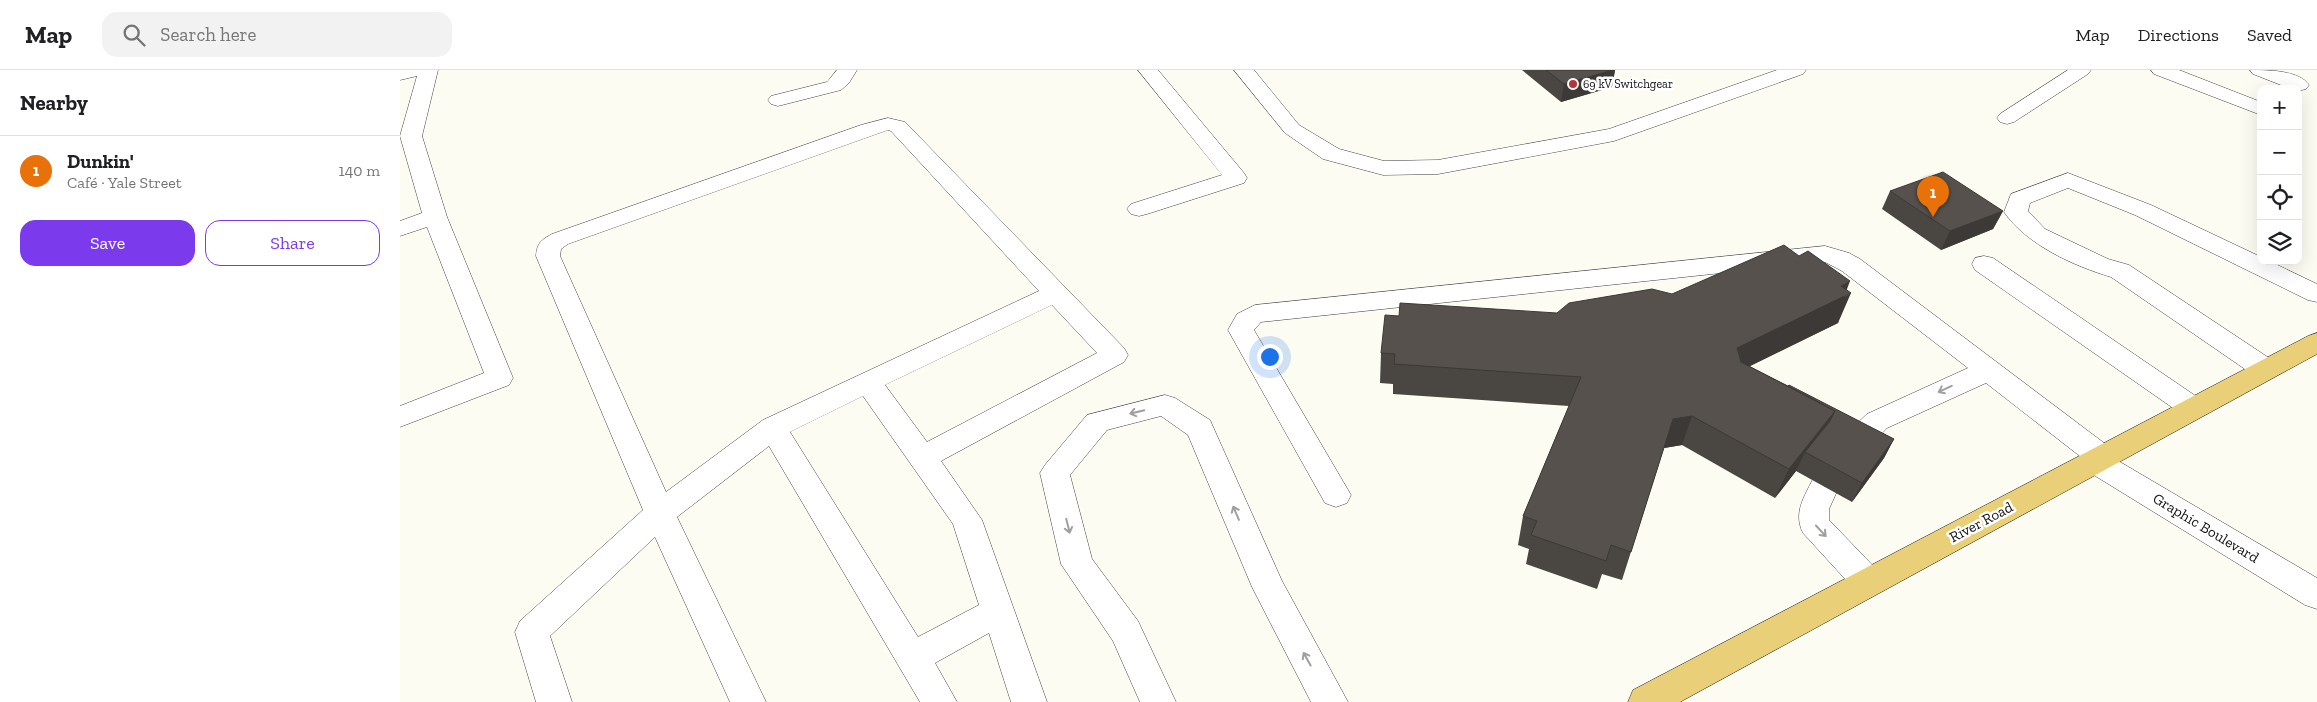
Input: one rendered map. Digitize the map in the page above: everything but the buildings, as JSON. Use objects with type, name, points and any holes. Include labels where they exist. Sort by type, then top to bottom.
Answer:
[{"type":"main road","name":"River Road","points":[[1646,702],[2317,342]]},
{"type":"street","points":[[400,74],[418,70]]},
{"type":"street","points":[[400,417],[499,378],[435,217],[411,136],[428,70]]},
{"type":"street","points":[[778,100],[834,86],[842,79],[847,70]]},
{"type":"street","points":[[1139,209],[1236,178],[1148,70]]},
{"type":"street","points":[[1244,70],[1292,129],[1331,154],[1383,168],[1438,167],[1614,135],[1796,70]]},
{"type":"street","points":[[2007,118],[2081,70]]},
{"type":"street","points":[[2161,70],[2257,107]]},
{"type":"street","points":[[2260,70],[2299,85]]},
{"type":"street","points":[[748,702],[660,513],[548,256],[549,246],[560,240],[858,132],[888,124],[898,126],[1115,355],[922,458]]},
{"type":"street","points":[[2266,369],[2120,271],[2099,265],[2037,234],[2016,212],[2019,199],[2068,180],[2144,210],[2317,294]]},
{"type":"street","points":[[400,229],[435,217]]},
{"type":"street","name":"Graphic Boulevard","points":[[1336,495],[1241,330],[1246,320],[1255,314],[1825,254],[1840,258],[1851,265],[1990,371],[2098,459],[2317,595]]},
{"type":"street","points":[[1984,264],[2193,408]]},
{"type":"street","points":[[554,702],[532,632],[660,513],[773,428],[1055,293]]},
{"type":"street","points":[[1855,443],[1876,421],[1968,379],[1990,371]]},
{"type":"street","points":[[868,382],[967,520],[1029,702]]},
{"type":"street","points":[[1158,702],[1126,632],[1077,564],[1055,474],[1096,422],[1165,405],[1200,428],[1268,587],[1330,702]]},
{"type":"street","points":[[773,428],[939,702]]},
{"type":"street","points":[[1824,487],[1814,509],[1814,524],[1868,582]]},
{"type":"street","points":[[912,658],[998,611]]},
{"type":"place","name":"69 kV Switchgear","points":[[1573,84]]},
{"type":"place","name":"Dunkin'","points":[[1933,217]]}]
